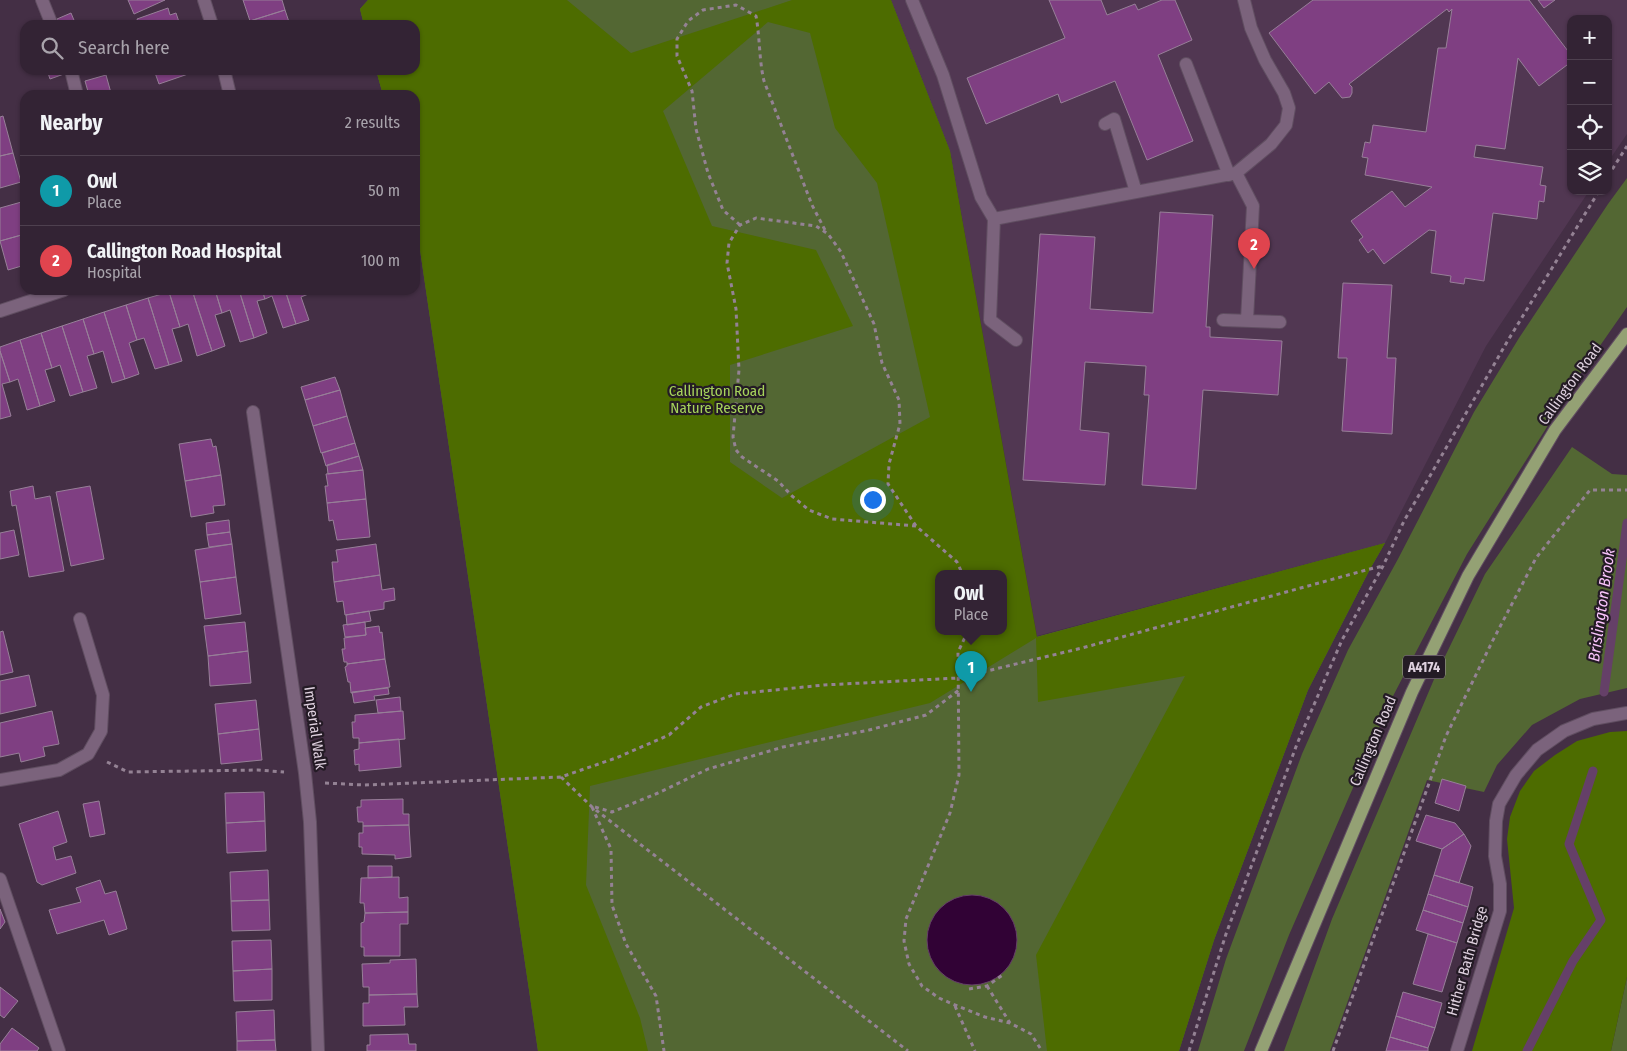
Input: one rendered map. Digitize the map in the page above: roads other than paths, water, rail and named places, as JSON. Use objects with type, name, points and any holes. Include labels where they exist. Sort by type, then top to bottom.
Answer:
[{"type":"main road","name":"Callington Road","points":[[1261,1051],[1412,692],[1468,576],[1555,430],[1627,334]]},
{"type":"street","points":[[42,0],[50,20]]},
{"type":"street","points":[[204,0],[210,20]]},
{"type":"street","points":[[912,0],[943,74],[981,197],[994,219],[990,320],[1016,340]]},
{"type":"street","points":[[994,219],[1232,174],[1271,144],[1286,125],[1289,108],[1284,93],[1265,60],[1250,28],[1244,0]]},
{"type":"street","points":[[1186,64],[1232,174],[1253,206],[1247,320]]},
{"type":"street","points":[[72,75],[76,90]]},
{"type":"street","points":[[225,75],[229,90]]},
{"type":"street","points":[[1105,124],[1114,119],[1136,192]]},
{"type":"street","points":[[0,311],[49,295]]},
{"type":"street","points":[[1223,320],[1280,322]]},
{"type":"street","name":"Imperial Walk","points":[[253,412],[310,822],[318,1051]]},
{"type":"street","points":[[0,780],[59,770],[88,754],[101,731],[103,695],[80,620]]},
{"type":"street","name":"Hither Bath Bridge","points":[[1457,1051],[1500,911],[1500,884],[1495,856],[1496,821],[1499,804],[1516,775],[1537,750],[1564,731],[1594,720],[1627,713]]},
{"type":"street","points":[[0,879],[58,1051]]},
{"type":"waterway","name":"Brislington Brook","points":[[1604,692],[1627,523]]},
{"type":"waterway","name":"Brislington Brook","points":[[1527,1051],[1573,961],[1601,920],[1569,844],[1593,771]]},
{"type":"place","name":"Callington Road Hospital","points":[[1254,269]]},
{"type":"place","name":"Owl","points":[[971,692]]},
{"type":"park label","name":"Callington Road Nature Reserve","points":[[717,400]]}]
